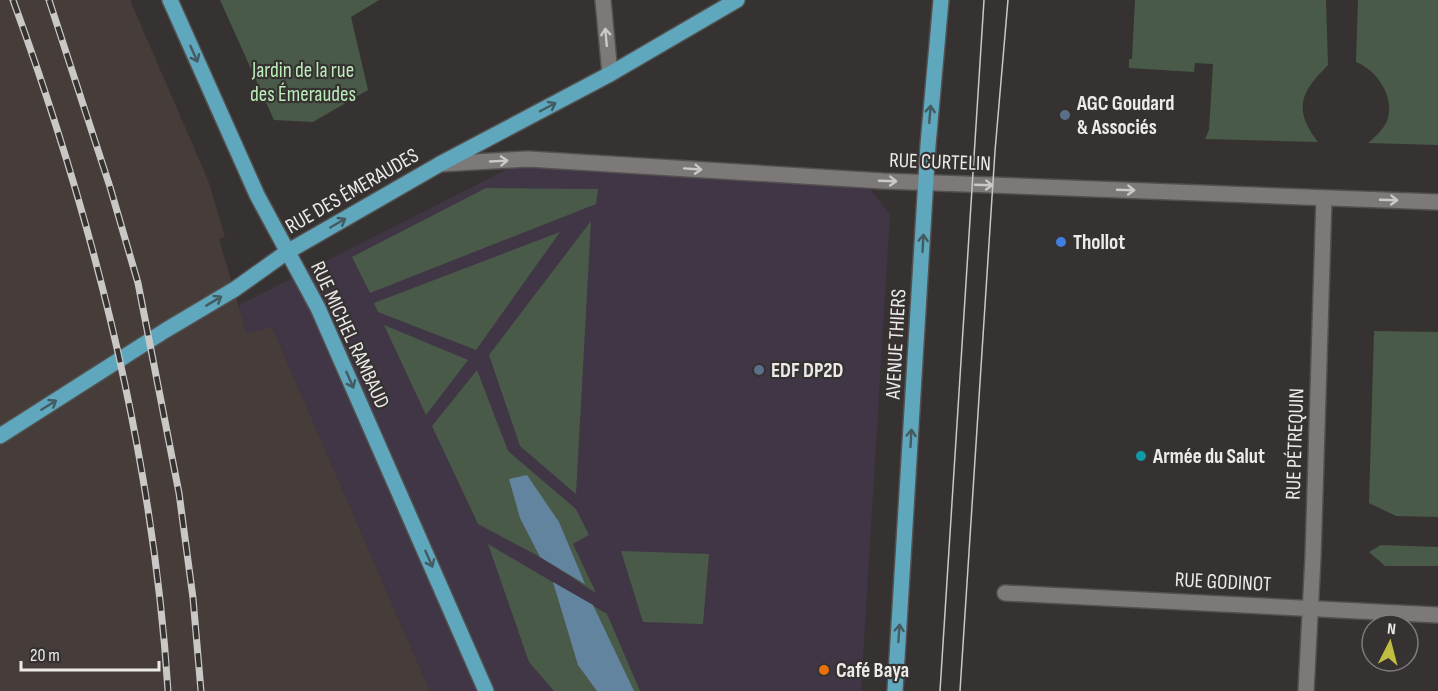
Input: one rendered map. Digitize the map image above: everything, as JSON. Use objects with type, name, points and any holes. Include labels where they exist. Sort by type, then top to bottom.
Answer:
[{"type":"main road","name":"RUE MICHEL RAMBAUD","points":[[170,0],[256,195],[318,308],[486,691]]},
{"type":"main road","name":"RUE DES ÉMERAUDES","points":[[0,436],[235,289],[287,252],[440,164],[610,74],[737,0]]},
{"type":"main road","name":"AVENUE THIERS","points":[[895,691],[926,182],[941,0]]},
{"type":"street","points":[[603,0],[610,74]]},
{"type":"street","name":"RUE CURTELIN","points":[[440,164],[528,159],[926,182],[1438,202]]},
{"type":"street","name":"RUE PÉTREQUIN","points":[[1306,691],[1311,608],[1324,198]]},
{"type":"street","name":"RUE GODINOT","points":[[1005,593],[1438,615]]},
{"type":"shaded area","points":[[0,0],[130,0],[208,180],[225,237],[219,239],[247,334],[272,327],[430,691],[0,691]]},
{"type":"shaded area","points":[[528,159],[870,189],[890,215],[861,691],[430,691],[272,327],[247,335],[239,305]]},
{"type":"green space","name":"Jardin de la rue des Émeraudes","points":[[220,0],[379,0],[351,17],[368,90],[313,122],[274,120]]},
{"type":"green space","points":[[1135,0],[1326,0],[1328,65],[1311,84],[1303,102],[1305,120],[1318,142],[1205,139],[1209,130],[1213,64],[1195,63],[1194,72],[1129,68],[1129,59],[1132,59]]},
{"type":"green space","points":[[1358,0],[1438,0],[1438,145],[1368,143],[1387,121],[1389,103],[1387,94],[1377,78],[1371,71],[1356,62]]},
{"type":"green space","points":[[486,188],[598,189],[596,204],[370,293],[352,257]]},
{"type":"green space","points":[[591,221],[576,494],[520,446],[489,355]]},
{"type":"green space","points":[[560,232],[476,350],[378,312],[374,303]]},
{"type":"green space","points":[[384,325],[468,360],[426,415]]},
{"type":"green space","points":[[1374,331],[1438,332],[1438,517],[1396,516],[1369,503]]},
{"type":"green space","points":[[477,370],[508,451],[576,509],[589,535],[573,544],[596,593],[540,557],[478,524],[432,426]]},
{"type":"green space","points":[[488,544],[607,614],[640,691],[554,691],[529,662]]},
{"type":"green space","points":[[1381,545],[1438,547],[1438,566],[1385,566],[1369,552]]},
{"type":"green space","points":[[621,551],[709,554],[703,624],[643,622]]},
{"type":"water","points":[[527,475],[559,522],[585,584],[540,557],[520,518],[509,479]]},
{"type":"water","points":[[553,582],[593,605],[634,691],[597,691],[578,665]]},
{"type":"tram line","points":[[940,691],[984,0]]},
{"type":"tram line","points":[[960,691],[995,151],[1008,0]]},
{"type":"railway","points":[[13,0],[69,168],[94,254],[115,340],[134,427],[149,515],[168,691]]},
{"type":"railway","points":[[49,0],[110,187],[138,283],[179,493],[193,598],[201,691]]},
{"type":"place","name":"AGC Goudard & Associés","points":[[1065,115]]},
{"type":"place","name":"Thollot","points":[[1061,242]]},
{"type":"place","name":"EDF DP2D","points":[[759,370]]},
{"type":"place","name":"Armée du Salut","points":[[1141,456]]},
{"type":"place","name":"Café Baya","points":[[824,670]]}]
